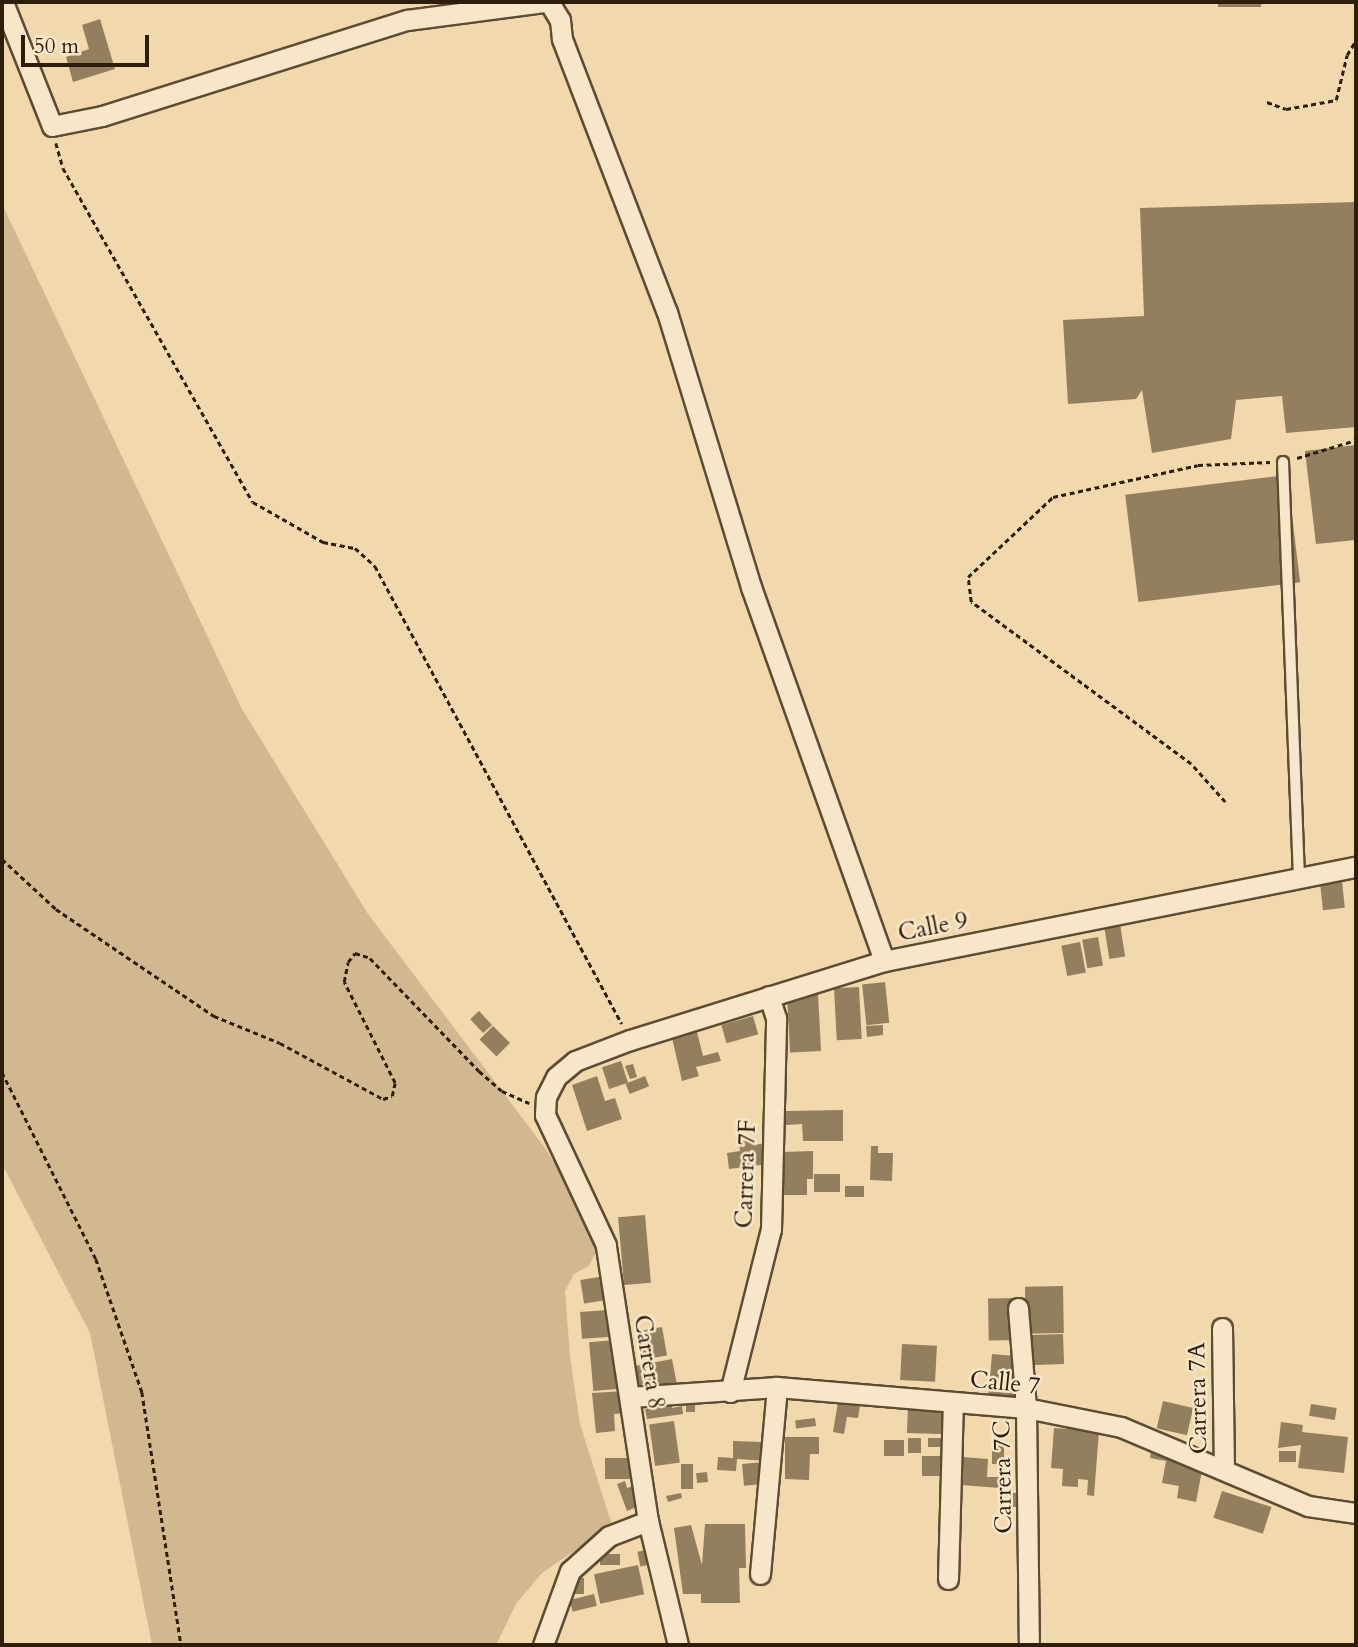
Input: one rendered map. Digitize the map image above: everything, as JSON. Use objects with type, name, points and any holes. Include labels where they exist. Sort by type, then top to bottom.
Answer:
[{"type":"street","points":[[3,2],[52,126],[102,116],[407,20],[544,2]]},
{"type":"street","points":[[549,2],[560,20],[562,39],[667,312],[751,587],[884,961]]},
{"type":"street","name":"Calle 9","points":[[545,1106],[556,1077],[575,1061],[630,1040],[884,961],[1299,882],[1356,867]]},
{"type":"street","name":"Carrera 7F","points":[[730,1392],[771,1229],[776,1018],[769,996]]},
{"type":"street","name":"Carrera 8","points":[[545,1106],[606,1245],[648,1521],[678,1645]]},
{"type":"street","name":"Carrera 7C","points":[[1018,1308],[1026,1408],[1029,1645]]},
{"type":"street","name":"Carrera 7A","points":[[1222,1328],[1224,1467]]},
{"type":"street","points":[[760,1574],[777,1387]]},
{"type":"street","name":"Calle 7","points":[[630,1397],[777,1387],[1026,1408],[1121,1427],[1224,1467],[1308,1506],[1356,1513]]},
{"type":"street","points":[[948,1579],[953,1402]]},
{"type":"street","points":[[543,1645],[570,1571],[610,1536],[648,1521]]},
{"type":"lane","points":[[1283,462],[1299,882]]},
{"type":"path","points":[[1267,102],[1286,109],[1336,100],[1348,55],[1356,40]]},
{"type":"path","points":[[52,126],[63,168],[253,502],[324,542],[355,548],[375,566],[630,1040]]},
{"type":"path","points":[[1225,802],[1191,764],[971,602],[968,578],[1054,497],[1198,466],[1283,462],[1356,440]]},
{"type":"path","points":[[2,859],[56,909],[214,1016],[280,1043],[383,1099],[392,1096],[395,1083],[344,982],[348,962],[355,953],[370,958],[486,1078],[545,1106]]},
{"type":"path","points":[[2,1072],[96,1259],[142,1392],[181,1645]]},
{"type":"shaded area","points":[[2,204],[242,709],[368,914],[545,1148],[585,1213],[596,1252],[589,1266],[574,1274],[565,1291],[570,1357],[580,1424],[612,1525],[542,1573],[516,1604],[496,1645],[152,1645],[90,1333],[2,1164]]},
{"type":"building","points":[[1218,2],[1261,2],[1261,7],[1218,7]]},
{"type":"building","points":[[100,19],[115,69],[73,82],[66,57],[89,49],[82,25]]},
{"type":"building","points":[[1356,202],[1356,427],[1286,433],[1282,396],[1236,400],[1231,439],[1152,453],[1142,390],[1136,399],[1068,404],[1063,320],[1144,316],[1140,208]]},
{"type":"building","points":[[1356,445],[1356,540],[1316,544],[1305,451]]},
{"type":"building","points":[[1287,475],[1300,582],[1138,602],[1125,495]]},
{"type":"building","points":[[1342,881],[1345,908],[1323,910],[1320,883]]},
{"type":"building","points":[[1120,924],[1125,957],[1109,959],[1104,927]]},
{"type":"building","points":[[1098,937],[1103,966],[1087,968],[1082,940]]},
{"type":"building","points":[[1080,942],[1086,972],[1067,976],[1061,946]]},
{"type":"building","points":[[885,982],[889,1023],[866,1025],[862,984]]},
{"type":"building","points":[[859,987],[862,1039],[837,1040],[834,988]]},
{"type":"building","points":[[818,993],[821,1051],[790,1053],[787,995]]},
{"type":"building","points":[[479,1011],[492,1025],[483,1033],[470,1019]]},
{"type":"building","points":[[753,1016],[758,1034],[727,1043],[721,1025]]},
{"type":"building","points":[[883,1025],[883,1035],[867,1037],[866,1026]]},
{"type":"building","points":[[493,1026],[510,1043],[497,1056],[480,1039]]},
{"type":"building","points":[[697,1032],[703,1056],[718,1052],[721,1061],[696,1067],[699,1076],[682,1081],[672,1038]]},
{"type":"building","points":[[621,1061],[628,1083],[609,1089],[602,1067]]},
{"type":"building","points":[[633,1064],[637,1077],[630,1079],[625,1066]]},
{"type":"building","points":[[597,1076],[605,1101],[615,1098],[622,1119],[587,1131],[572,1085]]},
{"type":"building","points":[[645,1076],[649,1086],[630,1094],[626,1084]]},
{"type":"building","points":[[843,1110],[843,1141],[803,1141],[802,1124],[786,1125],[786,1111]]},
{"type":"building","points":[[752,1140],[753,1145],[765,1143],[767,1164],[729,1169],[727,1153],[740,1151],[739,1142]]},
{"type":"building","points":[[871,1146],[878,1146],[878,1153],[893,1153],[892,1181],[870,1180]]},
{"type":"building","points":[[813,1151],[813,1179],[807,1179],[807,1195],[783,1195],[782,1152]]},
{"type":"building","points":[[814,1174],[840,1174],[840,1192],[814,1192]]},
{"type":"building","points":[[845,1186],[864,1186],[864,1197],[845,1197]]},
{"type":"building","points":[[645,1215],[651,1283],[624,1285],[618,1217]]},
{"type":"building","points":[[605,1276],[609,1300],[584,1304],[580,1280]]},
{"type":"building","points":[[1063,1286],[1064,1333],[1026,1334],[1025,1287]]},
{"type":"building","points":[[1023,1298],[1024,1340],[989,1341],[988,1299]]},
{"type":"building","points":[[607,1310],[609,1337],[582,1339],[580,1312]]},
{"type":"building","points":[[662,1327],[667,1356],[641,1360],[636,1332]]},
{"type":"building","points":[[1063,1334],[1064,1364],[1027,1365],[1026,1335]]},
{"type":"building","points":[[615,1340],[619,1389],[593,1391],[589,1342]]},
{"type":"building","points":[[902,1344],[937,1346],[935,1382],[900,1380]]},
{"type":"building","points":[[992,1354],[1024,1357],[1020,1398],[988,1395]]},
{"type":"building","points":[[672,1359],[677,1384],[640,1391],[636,1366]]},
{"type":"building","points":[[840,1390],[862,1394],[858,1418],[847,1417],[844,1434],[833,1432]]},
{"type":"building","points":[[626,1391],[627,1413],[614,1414],[615,1431],[596,1433],[592,1393]]},
{"type":"building","points":[[686,1397],[695,1397],[695,1412],[686,1412]]},
{"type":"building","points":[[1163,1401],[1193,1408],[1187,1435],[1157,1428]]},
{"type":"building","points":[[671,1403],[672,1408],[682,1406],[683,1414],[647,1419],[645,1409]]},
{"type":"building","points":[[908,1404],[955,1406],[954,1435],[907,1433]]},
{"type":"building","points":[[1311,1404],[1337,1408],[1335,1420],[1309,1416]]},
{"type":"building","points":[[815,1418],[816,1426],[796,1428],[795,1420]]},
{"type":"building","points":[[674,1421],[680,1463],[655,1466],[649,1424]]},
{"type":"building","points":[[1281,1422],[1303,1425],[1302,1432],[1348,1437],[1344,1473],[1298,1468],[1301,1445],[1278,1448]]},
{"type":"building","points":[[1054,1428],[1099,1431],[1094,1496],[1087,1495],[1088,1480],[1078,1479],[1078,1487],[1062,1486],[1063,1469],[1051,1468]]},
{"type":"building","points":[[785,1437],[819,1437],[819,1454],[810,1454],[809,1480],[785,1479]]},
{"type":"building","points":[[908,1438],[921,1438],[921,1453],[908,1453]]},
{"type":"building","points":[[928,1438],[953,1438],[953,1447],[928,1447]]},
{"type":"building","points":[[884,1440],[904,1440],[904,1456],[884,1456]]},
{"type":"building","points":[[733,1441],[767,1442],[766,1461],[737,1459],[736,1471],[717,1470],[718,1457],[733,1458]]},
{"type":"building","points":[[992,1445],[1004,1445],[1004,1464],[992,1464]]},
{"type":"building","points":[[1151,1450],[1204,1460],[1196,1502],[1177,1498],[1179,1486],[1162,1483],[1166,1461],[1150,1458]]},
{"type":"building","points":[[1279,1451],[1296,1451],[1296,1462],[1279,1462]]},
{"type":"building","points":[[922,1456],[948,1456],[948,1476],[922,1476]]},
{"type":"building","points":[[963,1457],[988,1459],[987,1477],[1001,1477],[1000,1488],[961,1485]]},
{"type":"building","points":[[605,1458],[636,1458],[636,1479],[605,1479]]},
{"type":"building","points":[[764,1462],[766,1484],[744,1486],[742,1464]]},
{"type":"building","points":[[681,1464],[693,1464],[693,1489],[681,1489]]},
{"type":"building","points":[[707,1472],[708,1482],[697,1483],[696,1473]]},
{"type":"building","points":[[625,1481],[627,1488],[636,1485],[643,1504],[627,1511],[617,1484]]},
{"type":"building","points":[[1222,1491],[1271,1507],[1263,1534],[1213,1518]]},
{"type":"building","points":[[681,1493],[682,1498],[668,1502],[666,1496]]},
{"type":"building","points":[[1009,1493],[1023,1493],[1023,1507],[1009,1507]]},
{"type":"building","points":[[705,1524],[745,1524],[746,1568],[739,1568],[740,1603],[701,1603],[701,1594],[683,1594],[674,1528],[691,1525],[702,1565]]},
{"type":"building","points":[[662,1547],[665,1562],[640,1566],[637,1552]]},
{"type":"building","points":[[600,1554],[620,1554],[620,1565],[600,1565]]},
{"type":"building","points":[[638,1565],[644,1594],[600,1604],[594,1574]]},
{"type":"building","points":[[571,1578],[584,1578],[584,1594],[571,1594]]},
{"type":"building","points":[[594,1594],[597,1606],[573,1612],[570,1600]]}]
